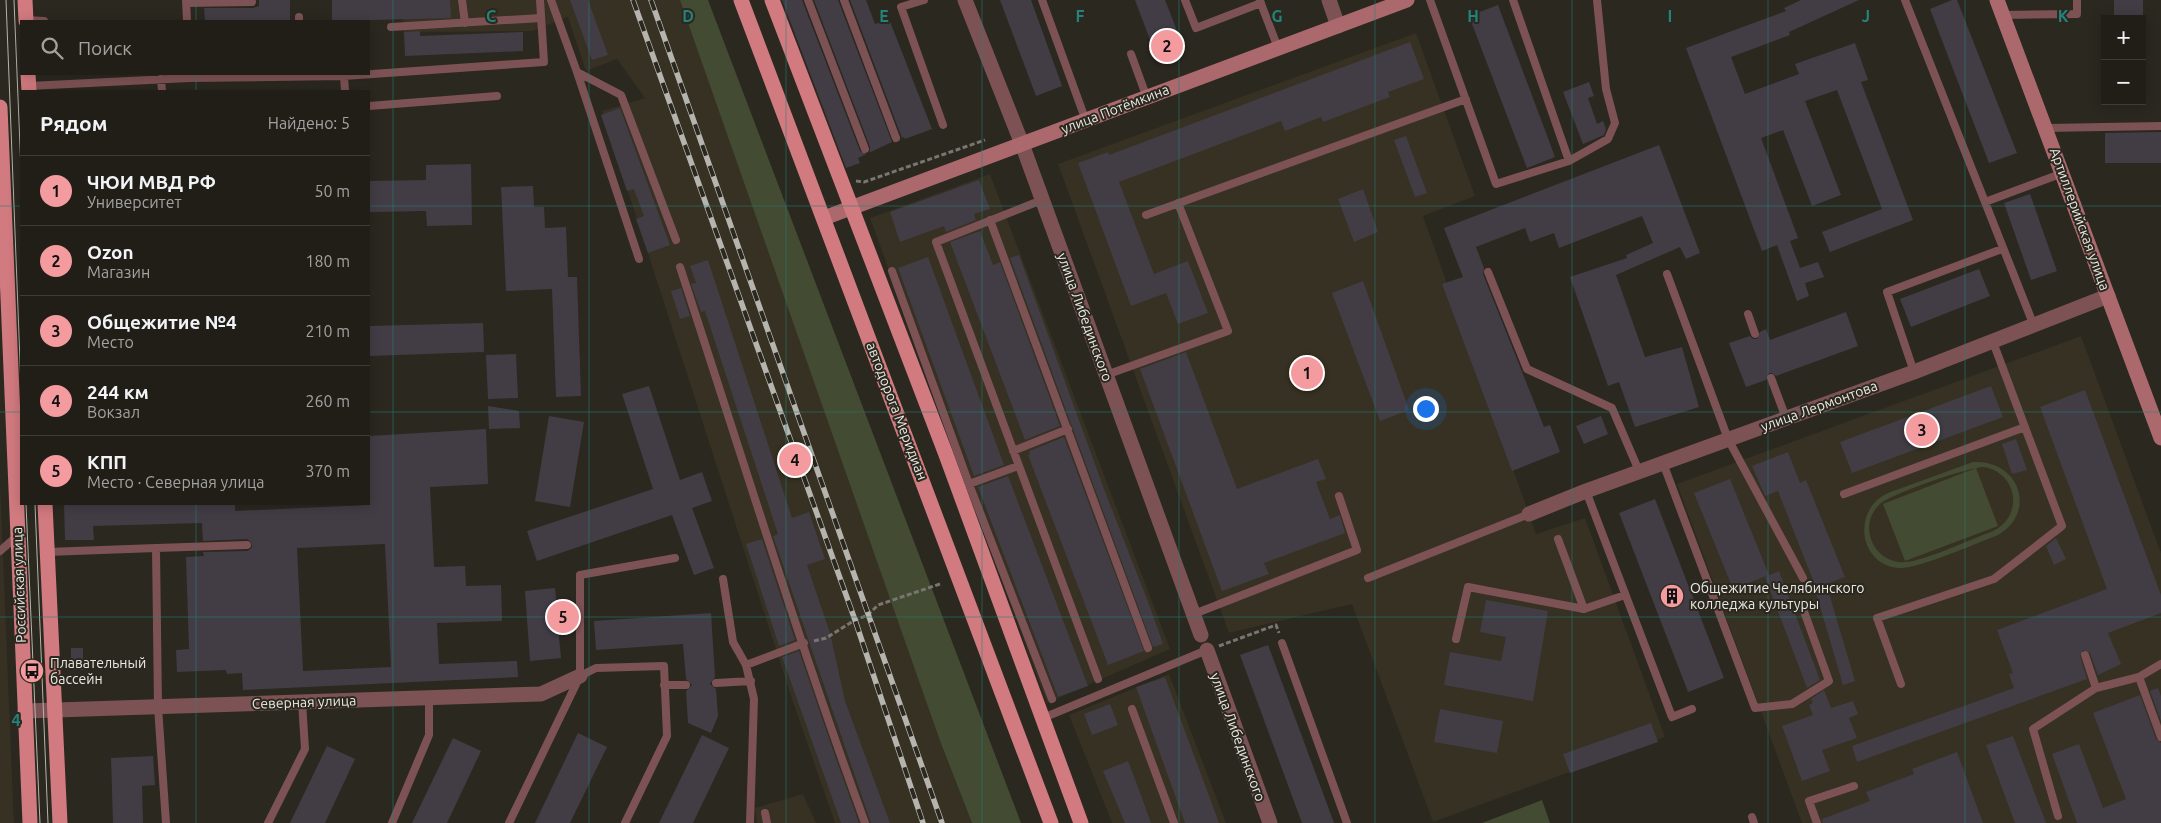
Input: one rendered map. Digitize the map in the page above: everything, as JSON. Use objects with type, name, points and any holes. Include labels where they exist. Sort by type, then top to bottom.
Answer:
[{"type":"main road","points":[[25,0],[26,20]]},
{"type":"main road","name":"автодорога Меридиан","points":[[741,0],[1051,823]]},
{"type":"main road","points":[[772,0],[941,443],[1081,823]]},
{"type":"main road","name":"Российская улица","points":[[0,106],[30,823]]},
{"type":"main road","points":[[46,505],[60,823]]},
{"type":"street","name":"улица Либединского","points":[[965,0],[1022,144],[1201,635]]},
{"type":"street","points":[[1329,0],[1338,26]]},
{"type":"street","name":"улица Потёмкина","points":[[824,218],[1407,0]]},
{"type":"street","name":"Артиллерийская улица","points":[[1997,0],[2064,173],[2161,438]]},
{"type":"street","name":"улица Лермонтова","points":[[1529,514],[1586,490],[1914,372],[2108,296]]},
{"type":"street","name":"улица Либединского","points":[[1207,650],[1270,823]]},
{"type":"street","name":"Северная улица","points":[[25,711],[541,694],[580,676]]},
{"type":"lane","points":[[462,0],[465,23]]},
{"type":"lane","points":[[370,74],[544,62],[540,0]]},
{"type":"lane","points":[[551,0],[639,259]]},
{"type":"lane","points":[[808,0],[866,150]]},
{"type":"lane","points":[[844,0],[896,138]]},
{"type":"lane","points":[[924,0],[901,7],[943,125]]},
{"type":"lane","points":[[1042,0],[1086,121]]},
{"type":"lane","points":[[1186,0],[1196,28],[1261,2],[1278,48]]},
{"type":"lane","points":[[1430,0],[1496,184],[1569,160],[1608,139],[1615,123],[1606,89],[1597,0]]},
{"type":"lane","points":[[1513,0],[1569,160]]},
{"type":"lane","points":[[1905,0],[2034,326]]},
{"type":"lane","points":[[2003,15],[2076,14],[2077,0]]},
{"type":"lane","points":[[186,20],[186,2],[252,2]]},
{"type":"lane","points":[[392,27],[541,18]]},
{"type":"lane","points":[[1131,54],[1147,98]]},
{"type":"lane","points":[[577,72],[622,95],[676,240]]},
{"type":"lane","points":[[29,84],[161,80],[189,76],[358,75]]},
{"type":"lane","points":[[344,76],[345,90]]},
{"type":"lane","points":[[161,80],[162,90]]},
{"type":"lane","points":[[370,106],[497,96]]},
{"type":"lane","points":[[1146,215],[1466,99]]},
{"type":"lane","points":[[2046,128],[2161,126]]},
{"type":"lane","points":[[1984,202],[2064,173]]},
{"type":"lane","points":[[1042,200],[936,242],[1098,679]]},
{"type":"lane","points":[[1106,375],[1228,332],[1178,203]]},
{"type":"lane","points":[[990,220],[1148,648]]},
{"type":"lane","points":[[1914,372],[1887,292],[2002,249]]},
{"type":"lane","points":[[680,267],[804,643],[824,710],[865,823]]},
{"type":"lane","points":[[892,271],[1052,700]]},
{"type":"lane","points":[[1488,272],[1527,369],[1612,408],[1639,472]]},
{"type":"lane","points":[[1667,274],[1728,439],[1803,578]]},
{"type":"lane","points":[[1748,314],[1755,334]]},
{"type":"lane","points":[[1901,684],[1877,618],[1994,579],[2062,526],[1992,342]]},
{"type":"lane","points":[[1771,378],[1786,418]]},
{"type":"lane","points":[[1844,494],[2025,427]]},
{"type":"lane","points":[[1013,451],[1068,429]]},
{"type":"lane","points":[[1663,463],[1755,708],[1792,704],[1829,681],[1801,603]]},
{"type":"lane","points":[[970,484],[1018,466]]},
{"type":"lane","points":[[1586,490],[1672,717],[1692,709]]},
{"type":"lane","points":[[1194,614],[1357,550],[1339,496]]},
{"type":"lane","points":[[1368,578],[1529,514]]},
{"type":"lane","points":[[0,551],[17,536]]},
{"type":"lane","points":[[1558,539],[1584,609]]},
{"type":"lane","points":[[48,552],[247,545]]},
{"type":"lane","points":[[156,548],[158,707],[166,823]]},
{"type":"lane","points":[[509,823],[580,676],[580,575],[675,558]]},
{"type":"lane","points":[[722,579],[732,642],[746,665],[754,699],[750,823]]},
{"type":"lane","points":[[1456,639],[1468,588],[1584,609],[1625,595]]},
{"type":"lane","points":[[746,665],[804,643]]},
{"type":"lane","points":[[1282,643],[1347,823]]},
{"type":"lane","points":[[1043,718],[1207,650]]},
{"type":"lane","points":[[2085,654],[2096,688]]},
{"type":"lane","points":[[2058,816],[2033,729],[2096,688],[2139,677],[2161,664]]},
{"type":"lane","points":[[580,676],[596,668],[664,666],[667,736],[625,823]]},
{"type":"lane","points":[[2139,677],[2161,737]]},
{"type":"lane","points":[[716,683],[751,681]]},
{"type":"lane","points":[[664,685],[686,685]]},
{"type":"lane","points":[[392,823],[429,735],[429,698]]},
{"type":"lane","points":[[268,823],[305,749],[302,702]]},
{"type":"lane","points":[[1132,709],[1174,823]]},
{"type":"lane","points":[[1817,823],[1809,801],[1854,786]]},
{"type":"lane","points":[[765,813],[767,823]]},
{"type":"path","points":[[849,180],[864,182],[1016,128]]},
{"type":"path","points":[[804,643],[826,638],[855,620],[868,615],[878,605],[940,584]]},
{"type":"path","points":[[1207,650],[1276,625],[1282,643]]},
{"type":"shaded area","points":[[402,0],[682,0],[940,741],[972,823],[835,823],[793,702],[602,111],[645,98],[617,59],[586,71],[568,17],[532,31],[404,32]]},
{"type":"shaded area","points":[[1416,33],[1475,196],[1423,216],[1536,534],[1585,518],[1665,737],[1433,822],[1352,604],[1229,633],[1058,164]]},
{"type":"shaded area","points":[[990,174],[1170,649],[1047,703],[870,218]]},
{"type":"shaded area","points":[[2081,336],[2161,553],[2161,823],[1802,823],[1677,484]]},
{"type":"shaded area","points":[[0,484],[14,823],[0,823]]},
{"type":"shaded area","points":[[1169,674],[1226,823],[1112,823],[1069,715]]},
{"type":"shaded area","points":[[803,794],[816,823],[757,823],[755,808]]},
{"type":"green space","points":[[680,0],[708,0],[1021,823],[972,823],[940,741]]},
{"type":"green space","points":[[1973,462],[1989,463],[2002,469],[2012,478],[2018,489],[2020,501],[2017,513],[2010,525],[1998,535],[1933,560],[1899,568],[1885,565],[1875,557],[1868,547],[1865,535],[1865,523],[1869,511],[1876,501],[1888,493]],"holes":[[[1984,467],[2004,477],[2010,486],[2013,506],[2003,524],[1993,531],[1937,553],[1906,562],[1895,561],[1885,557],[1872,542],[1870,523],[1873,513],[1880,504],[1914,488],[1963,471]]]},
{"type":"green space","points":[[1976,468],[1998,526],[1905,561],[1883,504]]},
{"type":"green space","points":[[1542,800],[1550,823],[1482,823]]},
{"type":"building","points":[[259,0],[290,0],[290,20],[205,20],[204,8],[253,8],[259,6]]},
{"type":"building","points":[[332,0],[450,0],[451,18],[332,20]]},
{"type":"building","points":[[570,0],[588,0],[608,55],[592,60]]},
{"type":"building","points":[[782,0],[802,0],[860,151],[867,154],[858,158],[860,163],[846,168]]},
{"type":"building","points":[[814,0],[838,0],[892,142],[868,153],[870,152],[870,147]]},
{"type":"building","points":[[850,0],[866,0],[875,24],[889,19],[932,129],[905,139],[904,137],[902,138]]},
{"type":"building","points":[[1000,0],[1031,0],[1062,86],[1036,96]]},
{"type":"building","points":[[1135,0],[1165,0],[1183,46],[1156,56]]},
{"type":"building","points":[[1801,0],[1859,0],[1789,32],[1790,35],[1731,57],[1745,94],[1799,74],[1795,64],[1855,43],[1868,80],[1861,82],[1913,220],[1830,252],[1822,232],[1882,209],[1837,90],[1805,101],[1841,195],[1812,206],[1783,130],[1761,138],[1798,238],[1790,241],[1800,268],[1818,262],[1824,277],[1805,283],[1809,296],[1797,301],[1777,245],[1762,251],[1686,48],[1786,11],[1784,8]]},
{"type":"building","points":[[1952,0],[1957,0],[2017,153],[1989,163],[1930,9]]},
{"type":"building","points":[[2114,0],[2143,0],[2143,15],[2114,15]]},
{"type":"building","points":[[1498,5],[1555,157],[1527,168],[1469,16]]},
{"type":"building","points":[[420,31],[420,36],[523,32],[523,51],[405,56],[404,32]]},
{"type":"building","points":[[1410,42],[1424,79],[1388,92],[1390,97],[1323,122],[1321,117],[1285,131],[1281,121],[1119,182],[1154,274],[1188,261],[1208,313],[1178,324],[1166,293],[1131,306],[1078,163],[1108,152],[1109,155]]},
{"type":"building","points":[[1589,82],[1594,96],[1588,98],[1597,124],[1603,121],[1606,129],[1604,135],[1583,144],[1563,92]]},
{"type":"building","points":[[620,108],[670,245],[648,253],[636,219],[644,216],[634,189],[627,191],[601,115]]},
{"type":"building","points":[[2161,132],[2161,163],[2105,163],[2105,133]]},
{"type":"building","points":[[1406,136],[1427,193],[1415,197],[1394,140]]},
{"type":"building","points":[[1659,145],[1700,253],[1686,259],[1680,247],[1616,275],[1645,357],[1682,347],[1699,407],[1635,427],[1619,382],[1608,386],[1570,277],[1627,258],[1626,255],[1653,243],[1642,216],[1559,248],[1554,233],[1530,242],[1525,228],[1476,247],[1484,268],[1483,274],[1544,427],[1550,425],[1560,452],[1512,471],[1442,284],[1463,277],[1444,228]]},
{"type":"building","points":[[471,164],[472,225],[427,226],[426,211],[370,212],[370,181],[426,180],[426,165]]},
{"type":"building","points":[[979,180],[990,209],[974,214],[976,220],[946,232],[944,226],[900,242],[890,212]]},
{"type":"building","points":[[533,186],[534,207],[544,207],[545,228],[566,227],[568,277],[577,277],[581,396],[556,397],[552,289],[506,291],[501,187]]},
{"type":"building","points":[[1363,189],[1378,232],[1354,242],[1338,199]]},
{"type":"building","points":[[2030,194],[2057,271],[2031,280],[2004,203]]},
{"type":"building","points":[[980,231],[993,265],[1000,262],[1060,426],[1025,440],[950,242]]},
{"type":"building","points":[[1019,255],[1104,489],[1163,644],[1153,647],[1010,258]]},
{"type":"building","points":[[928,257],[1004,465],[974,476],[898,268]]},
{"type":"building","points":[[708,260],[792,518],[809,512],[825,559],[807,565],[830,633],[845,701],[890,823],[871,823],[773,536],[778,534],[705,311],[701,312],[691,284],[696,283],[690,266]]},
{"type":"building","points":[[1979,269],[1990,296],[1911,327],[1900,299]]},
{"type":"building","points":[[1363,281],[1409,410],[1380,421],[1332,293]]},
{"type":"building","points":[[681,288],[690,316],[680,319],[671,291]]},
{"type":"building","points":[[1846,312],[1858,346],[1776,376],[1769,373],[1766,380],[1746,387],[1729,343],[1750,336],[1753,339],[1757,339],[1760,332],[1766,329],[1770,340]]},
{"type":"building","points":[[483,323],[484,352],[370,356],[370,326]]},
{"type":"building","points":[[1186,352],[1237,489],[1318,459],[1326,479],[1316,482],[1330,519],[1340,515],[1345,533],[1264,563],[1269,574],[1222,591],[1140,369]]},
{"type":"building","points":[[516,354],[518,398],[488,399],[486,355]]},
{"type":"building","points":[[649,386],[680,480],[702,472],[712,501],[692,508],[714,568],[694,575],[672,515],[537,561],[527,531],[653,489],[622,394]]},
{"type":"building","points":[[1991,386],[2003,417],[1852,473],[1840,442]]},
{"type":"building","points":[[2085,390],[2161,595],[2161,613],[2108,633],[2121,664],[2098,675],[2090,653],[2083,650],[2080,656],[2087,679],[1857,762],[1852,746],[2014,688],[2009,674],[2013,673],[1997,630],[2107,589],[2040,407]]},
{"type":"building","points":[[488,406],[519,411],[520,428],[489,429]]},
{"type":"building","points":[[549,416],[584,422],[570,507],[535,501]]},
{"type":"building","points":[[1601,416],[1608,434],[1584,444],[1576,426]]},
{"type":"building","points":[[486,429],[488,484],[430,487],[434,567],[465,566],[466,586],[501,585],[502,621],[437,623],[439,664],[517,661],[518,677],[243,690],[242,673],[227,674],[226,670],[177,672],[176,650],[189,649],[186,557],[204,556],[203,552],[248,551],[252,547],[251,542],[247,539],[203,541],[202,523],[93,526],[94,540],[65,540],[64,505],[235,505],[235,511],[370,505],[370,436]],"holes":[[[385,544],[391,667],[303,671],[297,548]]]},
{"type":"building","points":[[1064,437],[1144,651],[1108,665],[1028,455],[1030,454],[1029,451]]},
{"type":"building","points":[[2016,439],[2027,470],[2012,474],[2002,444]]},
{"type":"building","points":[[1788,452],[1800,483],[1806,480],[1845,577],[1816,588],[1778,491],[1765,496],[1752,466]]},
{"type":"building","points":[[1008,476],[1088,686],[1058,697],[978,487]]},
{"type":"building","points":[[1730,479],[1769,575],[1733,589],[1694,493]]},
{"type":"building","name":"Общежитие Челябинского колледжа культуры","points":[[1655,499],[1724,678],[1688,692],[1619,513]]},
{"type":"building","points":[[2056,538],[2066,559],[2054,565],[2046,546]]},
{"type":"building","points":[[762,539],[795,640],[779,646],[746,544]]},
{"type":"building","points":[[1779,571],[1820,680],[1807,688],[1765,577]]},
{"type":"building","points":[[555,588],[557,609],[567,609],[567,626],[558,626],[561,658],[530,661],[525,591]]},
{"type":"building","points":[[1828,590],[1855,681],[1843,685],[1816,593]]},
{"type":"building","points":[[1486,600],[1548,611],[1533,701],[1444,685],[1450,652],[1501,661],[1506,637],[1480,632]]},
{"type":"building","points":[[711,613],[715,677],[710,684],[716,689],[718,716],[711,733],[688,723],[686,691],[692,685],[686,679],[683,644],[596,650],[594,621]]},
{"type":"building","points":[[1268,645],[1334,823],[1302,823],[1240,655]]},
{"type":"building","points":[[71,648],[83,648],[83,670],[71,670]]},
{"type":"building","points":[[799,651],[859,823],[841,823],[782,657]]},
{"type":"building","points":[[1165,677],[1219,823],[1185,823],[1136,687]]},
{"type":"building","points":[[2158,688],[2161,696],[2161,721],[2150,691]]},
{"type":"building","points":[[1824,690],[1831,708],[1853,701],[1858,714],[1849,718],[1857,738],[1822,750],[1830,771],[1802,781],[1782,726],[1813,715],[1809,705],[1813,703],[1811,699]]},
{"type":"building","points":[[2140,695],[2156,739],[2161,743],[2161,823],[2077,823],[2052,754],[2079,744],[2103,808],[2126,799],[2093,713]]},
{"type":"building","points":[[1110,704],[1118,725],[1092,735],[1084,714]]},
{"type":"building","points":[[1440,709],[1503,721],[1497,753],[1434,742]]},
{"type":"building","points":[[1651,723],[1658,742],[1570,773],[1563,754]]},
{"type":"building","points":[[578,733],[607,747],[570,823],[535,823]]},
{"type":"building","points":[[702,735],[729,748],[693,823],[659,823]]},
{"type":"building","points":[[2013,736],[2046,823],[2015,823],[1986,745]]},
{"type":"building","points":[[453,738],[481,751],[447,823],[412,823]]},
{"type":"building","points":[[327,746],[355,759],[325,823],[290,823]]},
{"type":"building","points":[[1957,752],[1983,823],[1823,823],[1822,819],[1870,801],[1866,792],[1914,774],[1912,769]]},
{"type":"building","points":[[153,756],[155,785],[142,786],[143,823],[113,823],[111,758]]},
{"type":"building","points":[[1128,761],[1151,823],[1125,823],[1103,771]]},
{"type":"tram line","points":[[6,0],[20,361]]},
{"type":"tram line","points":[[14,0],[20,147]]},
{"type":"tram line","points":[[26,505],[40,823]]},
{"type":"tram line","points":[[35,505],[48,823]]},
{"type":"railway","points":[[633,0],[855,620],[923,823]]},
{"type":"railway","points":[[651,0],[942,823]]},
{"type":"place","name":"Ozon","points":[[1167,46]]},
{"type":"place","name":"ЧЮИ МВД РФ","points":[[1307,373]]},
{"type":"place","name":"Общежитие №4","points":[[1922,430]]},
{"type":"place","name":"244 км","points":[[795,460]]},
{"type":"place","name":"Общежитие Челябинского колледжа культуры","points":[[1672,596]]},
{"type":"place","name":"КПП","points":[[563,617]]},
{"type":"place","name":"Плавательный бассейн","points":[[32,671]]}]
